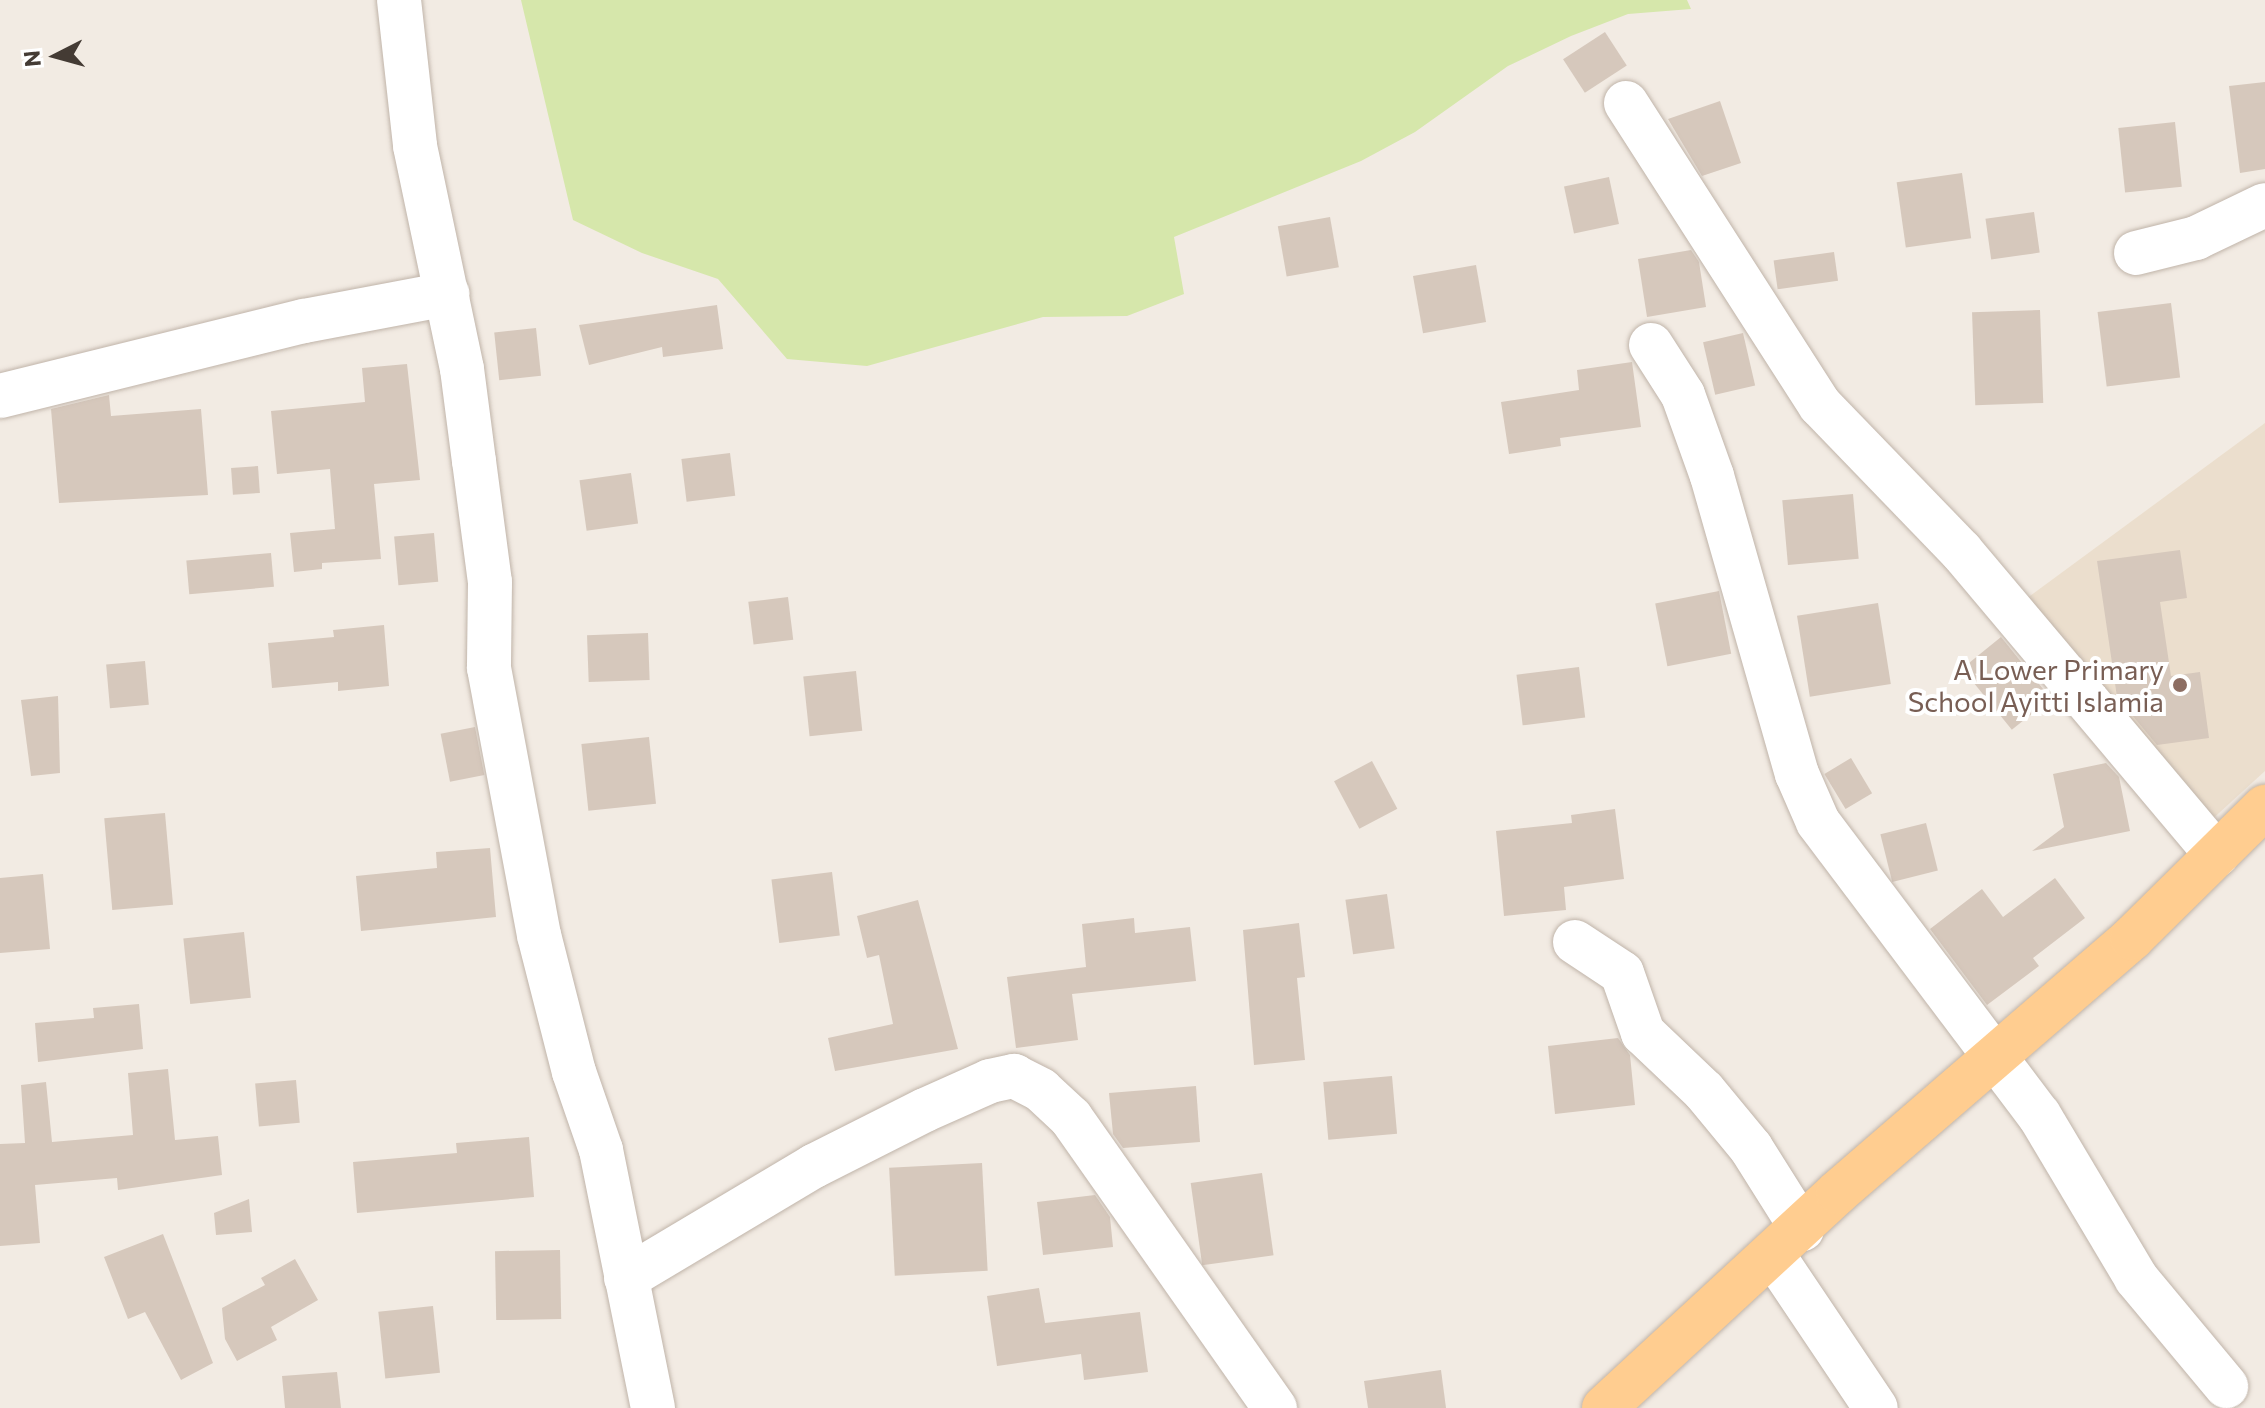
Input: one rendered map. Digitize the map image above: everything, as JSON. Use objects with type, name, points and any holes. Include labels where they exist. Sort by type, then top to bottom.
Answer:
[{"type":"main road","points":[[1604,1408],[1995,1059],[2265,807]]},
{"type":"street","points":[[399,0],[415,146],[447,294],[490,582],[489,668],[539,935],[574,1072],[601,1150],[653,1408]]},
{"type":"street","points":[[1626,103],[1820,405],[1961,551],[2217,855]]},
{"type":"street","points":[[2136,253],[2196,238],[2265,205]]},
{"type":"street","points":[[0,396],[304,321],[447,294]]},
{"type":"street","points":[[1651,345],[1683,395],[1712,476],[1797,774],[1818,822],[2039,1115],[2136,1278],[2226,1386]]},
{"type":"street","points":[[1575,942],[1622,973],[1643,1033],[1704,1091],[1742,1137],[1787,1242],[1876,1408]]},
{"type":"street","points":[[626,1278],[814,1166],[925,1110],[990,1081],[1014,1076],[1041,1090],[1071,1118],[1275,1408]]},
{"type":"shaded area","name":"A Lower Primary School Ayitti Islamia","points":[[2265,423],[2265,771],[2207,824],[2026,599]]},
{"type":"green space","points":[[521,0],[1687,0],[1691,9],[1628,14],[1571,36],[1508,66],[1415,132],[1361,161],[1174,237],[1184,294],[1127,316],[1043,317],[867,366],[787,359],[718,279],[642,253],[573,220]]},
{"type":"building","points":[[1605,32],[1627,66],[1585,93],[1563,59]]},
{"type":"building","points":[[2265,82],[2265,169],[2240,173],[2229,86]]},
{"type":"building","points":[[1720,101],[1741,163],[1702,176],[1668,119]]},
{"type":"building","points":[[2175,122],[2182,187],[2125,193],[2118,128]]},
{"type":"building","points":[[1962,173],[1971,238],[1906,248],[1897,182]]},
{"type":"building","points":[[1609,177],[1619,224],[1574,234],[1564,187]]},
{"type":"building","points":[[2034,212],[2040,253],[1991,259],[1985,219]]},
{"type":"building","points":[[1330,217],[1339,267],[1287,276],[1278,226]]},
{"type":"building","points":[[1691,250],[1699,262],[1706,307],[1647,317],[1638,259]]},
{"type":"building","points":[[1834,252],[1838,281],[1778,289],[1774,260]]},
{"type":"building","points":[[1476,265],[1486,322],[1423,333],[1413,276]]},
{"type":"building","points":[[2171,303],[2180,377],[2107,386],[2098,312]]},
{"type":"building","points":[[717,305],[723,349],[663,357],[662,347],[589,365],[579,325]]},
{"type":"building","points":[[2040,310],[2043,403],[1975,405],[1972,312]]},
{"type":"building","points":[[536,328],[541,376],[499,380],[494,332]]},
{"type":"building","points":[[1743,333],[1755,386],[1715,395],[1703,342]]},
{"type":"building","points":[[1632,362],[1641,427],[1560,438],[1561,446],[1509,454],[1501,402],[1579,390],[1577,370]]},
{"type":"building","points":[[407,364],[420,480],[374,484],[381,559],[322,563],[322,569],[294,572],[290,533],[335,529],[330,469],[277,474],[271,411],[365,402],[362,368]]},
{"type":"building","points":[[109,395],[111,416],[201,409],[208,495],[59,503],[51,409]]},
{"type":"building","points":[[730,453],[735,496],[687,502],[681,459]]},
{"type":"building","points":[[258,466],[260,493],[233,495],[231,468]]},
{"type":"building","points":[[631,473],[638,524],[587,531],[580,480]]},
{"type":"building","points":[[1853,494],[1859,559],[1788,565],[1782,500]]},
{"type":"building","points":[[434,533],[438,582],[398,585],[394,536]]},
{"type":"building","name":"A Lower Primary School Ayitti Islamia","points":[[2180,550],[2187,598],[2160,602],[2171,676],[2200,672],[2209,738],[2157,745],[2117,697],[2097,561]]},
{"type":"building","points":[[271,553],[274,587],[189,594],[186,560]]},
{"type":"building","points":[[1719,591],[1731,654],[1667,666],[1655,603]]},
{"type":"building","points":[[788,597],[793,640],[754,645],[748,602]]},
{"type":"building","points":[[1878,603],[1891,684],[1810,697],[1797,616]]},
{"type":"building","points":[[384,625],[389,686],[338,691],[338,682],[272,688],[268,643],[334,637],[333,630]]},
{"type":"building","points":[[648,633],[650,680],[589,682],[587,635]]},
{"type":"building","points":[[2001,637],[2051,698],[2012,730],[1962,668]]},
{"type":"building","points":[[145,661],[149,705],[110,708],[106,664]]},
{"type":"building","points":[[1579,667],[1585,718],[1523,725],[1516,675]]},
{"type":"building","points":[[856,671],[862,731],[810,736],[803,677]]},
{"type":"building","points":[[58,696],[60,773],[31,776],[21,700]]},
{"type":"building","points":[[475,727],[484,775],[450,782],[441,734]]},
{"type":"building","points":[[649,737],[656,804],[588,811],[581,744]]},
{"type":"building","points":[[1851,758],[1872,793],[1846,809],[1824,774]]},
{"type":"building","points":[[1372,761],[1397,809],[1359,829],[1334,781]]},
{"type":"building","points":[[2106,763],[2119,777],[2130,831],[2032,851],[2064,827],[2053,774]]},
{"type":"building","points":[[1615,809],[1624,879],[1564,887],[1566,910],[1504,916],[1496,831],[1572,823],[1571,815]]},
{"type":"building","points":[[165,813],[173,905],[112,910],[104,818]]},
{"type":"building","points":[[1926,823],[1938,871],[1892,882],[1880,834]]},
{"type":"building","points":[[490,848],[496,917],[361,931],[356,876],[437,868],[436,852]]},
{"type":"building","points":[[832,872],[840,936],[779,943],[771,879]]},
{"type":"building","points":[[43,874],[50,949],[0,953],[0,878]]},
{"type":"building","points":[[2055,878],[2085,918],[2033,958],[2039,966],[1987,1005],[1930,929],[1982,889],[2003,917]]},
{"type":"building","points":[[1387,894],[1395,948],[1353,954],[1345,900]]},
{"type":"building","points":[[918,900],[958,1049],[835,1071],[828,1038],[893,1024],[879,955],[867,958],[857,916]]},
{"type":"building","points":[[1134,918],[1135,933],[1190,927],[1196,981],[1072,994],[1078,1040],[1016,1048],[1007,977],[1086,967],[1082,924]]},
{"type":"building","points":[[1299,923],[1305,977],[1297,978],[1305,1060],[1254,1065],[1243,930]]},
{"type":"building","points":[[244,932],[251,998],[190,1004],[183,938]]},
{"type":"building","points":[[139,1004],[143,1049],[38,1062],[35,1023],[94,1018],[93,1008]]},
{"type":"building","points":[[1618,1038],[1630,1055],[1635,1105],[1555,1114],[1548,1046]]},
{"type":"building","points":[[168,1069],[175,1140],[218,1136],[222,1175],[118,1190],[117,1178],[35,1185],[40,1243],[0,1246],[0,1144],[25,1143],[21,1085],[46,1082],[52,1142],[133,1135],[128,1073]]},
{"type":"building","points":[[1392,1076],[1397,1134],[1328,1140],[1323,1082]]},
{"type":"building","points":[[296,1080],[300,1123],[259,1126],[255,1084]]},
{"type":"building","points":[[1196,1086],[1200,1142],[1123,1148],[1113,1134],[1109,1093]]},
{"type":"building","points":[[529,1137],[534,1197],[357,1213],[353,1162],[457,1153],[456,1143]]},
{"type":"building","points":[[982,1163],[988,1271],[895,1276],[889,1168]]},
{"type":"building","points":[[1262,1173],[1274,1255],[1202,1265],[1191,1183]]},
{"type":"building","points":[[1095,1195],[1110,1217],[1113,1247],[1043,1255],[1037,1202]]},
{"type":"building","points":[[249,1199],[252,1232],[216,1235],[214,1213]]},
{"type":"building","points":[[163,1234],[213,1363],[181,1380],[145,1312],[128,1319],[104,1257]]},
{"type":"building","points":[[560,1250],[561,1319],[496,1320],[495,1251]]},
{"type":"building","points":[[295,1259],[318,1300],[271,1327],[277,1340],[237,1361],[225,1339],[222,1308],[265,1285],[261,1278]]},
{"type":"building","points":[[1039,1288],[1045,1323],[1140,1312],[1148,1372],[1084,1380],[1081,1354],[997,1366],[987,1296]]},
{"type":"building","points":[[433,1306],[440,1373],[385,1378],[378,1312]]},
{"type":"building","points":[[1441,1370],[1446,1408],[1368,1408],[1364,1381]]},
{"type":"building","points":[[337,1372],[341,1408],[285,1408],[282,1376]]},
{"type":"place","name":"A Lower Primary School Ayitti Islamia","points":[[2180,685]]}]
